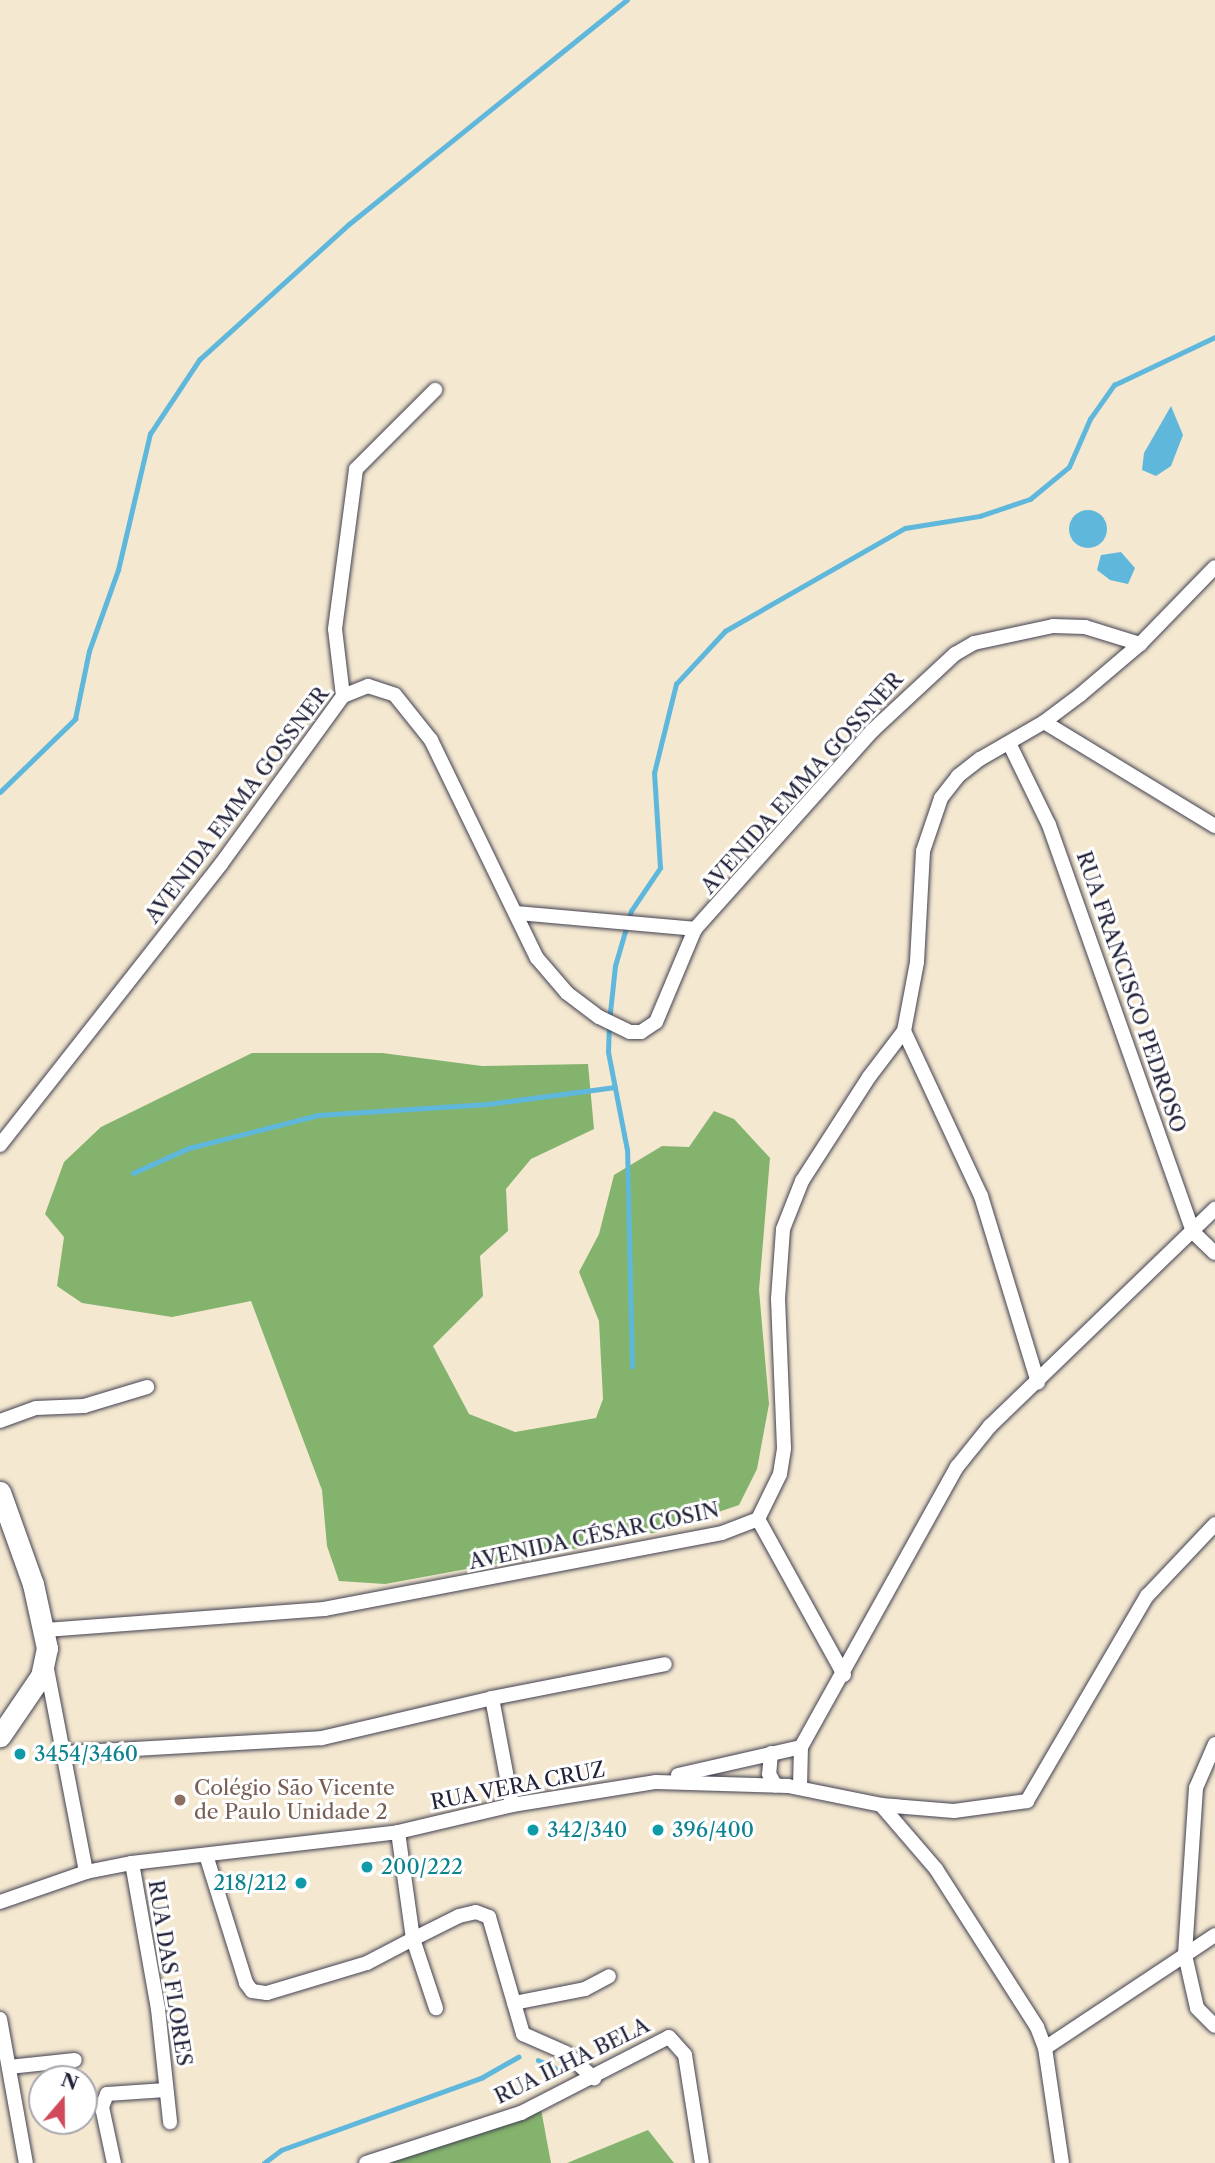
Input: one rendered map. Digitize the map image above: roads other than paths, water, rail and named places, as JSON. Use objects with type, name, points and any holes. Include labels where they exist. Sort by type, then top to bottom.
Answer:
[{"type":"main road","points":[[0,1492],[46,1630],[46,1660],[32,1693],[0,1736]]},
{"type":"street","points":[[343,696],[335,629],[356,469],[435,390]]},
{"type":"street","points":[[844,1675],[758,1519],[780,1474],[784,1448],[778,1299],[783,1229],[802,1181],[869,1077],[904,1031],[917,962],[928,826],[958,776],[1044,722],[1140,644],[1215,567]]},
{"type":"street","name":"AVENIDA EMMA GOSSNER","points":[[0,1145],[221,864],[343,696],[368,686],[395,695],[431,740],[537,958],[567,993],[599,1017],[630,1032],[641,1032],[656,1022],[695,929],[872,732],[955,654],[974,643],[1053,626],[1085,627],[1140,644]]},
{"type":"street","points":[[1044,722],[1215,826]]},
{"type":"street","name":"RUA FRANCISCO PEDROSO","points":[[1009,743],[1049,825],[1193,1231],[1215,1253]]},
{"type":"street","points":[[517,913],[695,929]]},
{"type":"street","points":[[904,1031],[981,1196],[1038,1382]]},
{"type":"street","points":[[800,1787],[801,1747],[844,1675],[957,1467],[990,1426],[1215,1209]]},
{"type":"street","points":[[0,1421],[37,1408],[84,1406],[147,1387]]},
{"type":"street","name":"AVENIDA CÉSAR COSIN","points":[[46,1630],[344,1606],[722,1533],[758,1519]]},
{"type":"street","name":"RUA VERA CRUZ","points":[[0,1902],[86,1872],[132,1863],[398,1832],[512,1805],[656,1782],[800,1787],[881,1805],[954,1811],[1027,1801],[1147,1595],[1215,1524]]},
{"type":"street","points":[[46,1660],[86,1872]]},
{"type":"street","points":[[64,1753],[322,1738],[492,1698],[665,1664]]},
{"type":"street","points":[[492,1698],[512,1805]]},
{"type":"street","points":[[1215,1744],[1206,1759],[1194,1800],[1185,1955],[1197,2008],[1215,2026]]},
{"type":"street","points":[[656,1782],[801,1747]]},
{"type":"street","points":[[771,1753],[769,1774],[775,1785]]},
{"type":"street","points":[[881,1805],[936,1869],[1023,2005],[1045,2048],[1062,2163]]},
{"type":"street","points":[[398,1832],[413,1939],[436,2008]]},
{"type":"street","points":[[206,1855],[246,1983],[252,1991],[267,1993],[367,1963],[459,1916],[476,1912],[489,1917],[523,2034],[566,2053],[594,2078]]},
{"type":"street","name":"RUA DAS FLORES","points":[[132,1863],[158,2009],[170,2122]]},
{"type":"street","points":[[1045,2048],[1215,1935]]},
{"type":"street","points":[[514,2003],[585,1989],[610,1976]]},
{"type":"street","points":[[1,2026],[26,2163]]},
{"type":"street","name":"RUA ILHA BELA","points":[[366,2163],[521,2113],[669,2038],[685,2055],[702,2163]]},
{"type":"street","points":[[9,2067],[75,2060]]},
{"type":"street","points":[[114,2163],[102,2108],[107,2094],[166,2090]]},
{"type":"water","points":[[1171,406],[1183,435],[1171,466],[1156,476],[1142,470],[1144,453]]},
{"type":"water","points":[[1088,510],[1101,516],[1107,529],[1101,542],[1088,548],[1075,542],[1069,529],[1075,516]]},
{"type":"water","points":[[1121,552],[1135,568],[1128,584],[1110,580],[1097,570],[1101,555]]},
{"type":"waterway","points":[[0,792],[75,719],[89,651],[118,570],[150,434],[199,360],[349,224],[627,0]]},
{"type":"waterway","points":[[632,1367],[627,1150],[608,1052],[609,1022],[615,966],[631,911],[660,868],[654,773],[676,684],[725,631],[905,528],[980,516],[1030,499],[1069,467],[1090,419],[1114,385],[1215,337]]},
{"type":"waterway","points":[[133,1173],[189,1148],[318,1115],[488,1104],[615,1087]]},
{"type":"waterway","points":[[264,2163],[281,2150],[481,2078],[518,2057]]},
{"type":"waterway","points":[[538,2060],[555,2068]]},
{"type":"place","name":"3454/3460","points":[[20,1754]]},
{"type":"place","name":"Colégio São Vicente de Paulo Unidade 2","points":[[180,1800]]},
{"type":"place","name":"342/340","points":[[533,1830]]},
{"type":"place","name":"396/400","points":[[658,1830]]},
{"type":"place","name":"200/222","points":[[367,1867]]},
{"type":"place","name":"218/212","points":[[301,1883]]}]
